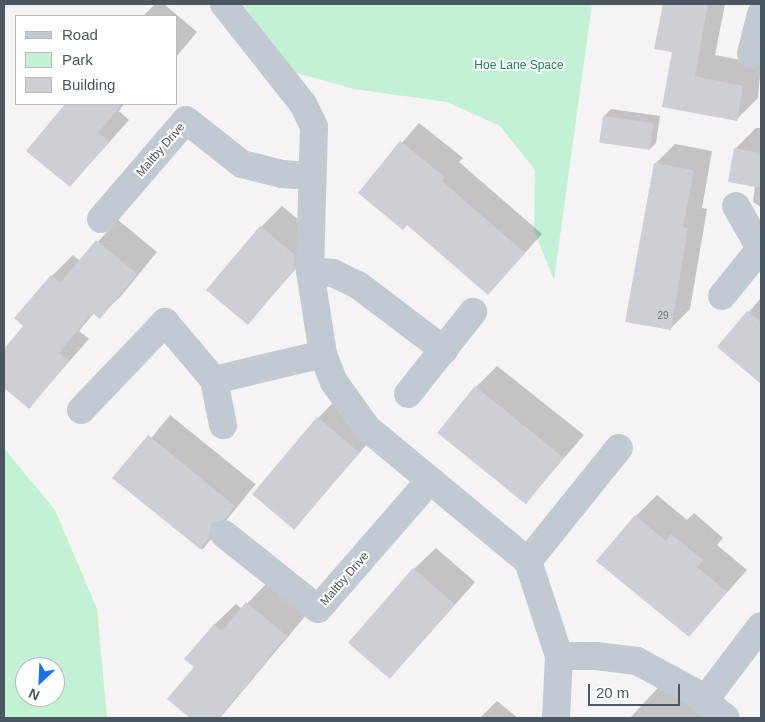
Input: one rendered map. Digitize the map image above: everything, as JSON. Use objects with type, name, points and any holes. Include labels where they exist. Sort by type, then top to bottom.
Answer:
[{"type":"street","points":[[224,4],[303,104],[314,127],[310,271],[323,354],[334,382],[368,428],[528,561],[559,656],[556,718]]},
{"type":"street","points":[[751,54],[761,12],[759,4]]},
{"type":"street","name":"Maltby Drive","points":[[101,219],[186,120],[242,164],[282,174],[312,176]]},
{"type":"street","points":[[722,296],[761,250],[736,206]]},
{"type":"street","points":[[310,271],[333,273],[358,285],[444,350]]},
{"type":"street","points":[[408,394],[473,312]]},
{"type":"street","points":[[81,410],[165,322],[214,380],[224,424]]},
{"type":"street","points":[[214,380],[323,354]]},
{"type":"street","points":[[528,561],[619,448]]},
{"type":"street","name":"Maltby Drive","points":[[224,534],[318,609],[430,480]]},
{"type":"street","points":[[704,700],[761,626]]},
{"type":"street","points":[[559,656],[596,656],[637,661],[704,700],[726,718]]},
{"type":"green space","name":"Hoe Lane Space","points":[[243,4],[592,4],[554,280],[534,230],[535,170],[500,126],[447,102],[354,89],[293,72]]},
{"type":"green space","points":[[4,448],[55,510],[97,609],[107,718],[4,718]]},
{"type":"building","points":[[663,4],[708,4],[695,76],[743,86],[737,121],[662,107],[672,52],[654,49]]},
{"type":"building","points":[[64,105],[121,105],[98,133],[109,141],[70,187],[26,151]]},
{"type":"building","points":[[603,116],[654,123],[650,150],[599,143]]},
{"type":"building","points":[[400,141],[445,177],[442,181],[525,253],[488,295],[407,225],[403,230],[358,193]]},
{"type":"building","points":[[734,148],[761,153],[761,188],[728,182]]},
{"type":"building","points":[[654,163],[694,170],[683,227],[688,228],[671,330],[625,322]]},
{"type":"building","points":[[260,226],[295,255],[294,269],[248,325],[206,290]]},
{"type":"building","points":[[96,240],[137,274],[100,319],[92,313],[59,353],[69,361],[29,409],[4,388],[4,349],[23,326],[14,318],[51,275],[60,283]]},
{"type":"building","points":[[747,311],[761,322],[761,384],[717,347]]},
{"type":"building","points":[[475,386],[564,458],[526,504],[437,433]]},
{"type":"building","points":[[317,417],[359,452],[294,530],[252,494]]},
{"type":"building","points":[[148,435],[235,506],[225,519],[212,524],[209,538],[200,549],[112,478]]},
{"type":"building","points":[[635,515],[666,541],[671,534],[703,560],[697,567],[727,592],[689,637],[596,561]]},
{"type":"building","points":[[413,568],[455,604],[390,679],[348,643]]},
{"type":"building","points":[[246,602],[287,636],[219,718],[190,718],[167,699],[194,667],[184,659],[214,624],[222,631]]}]
